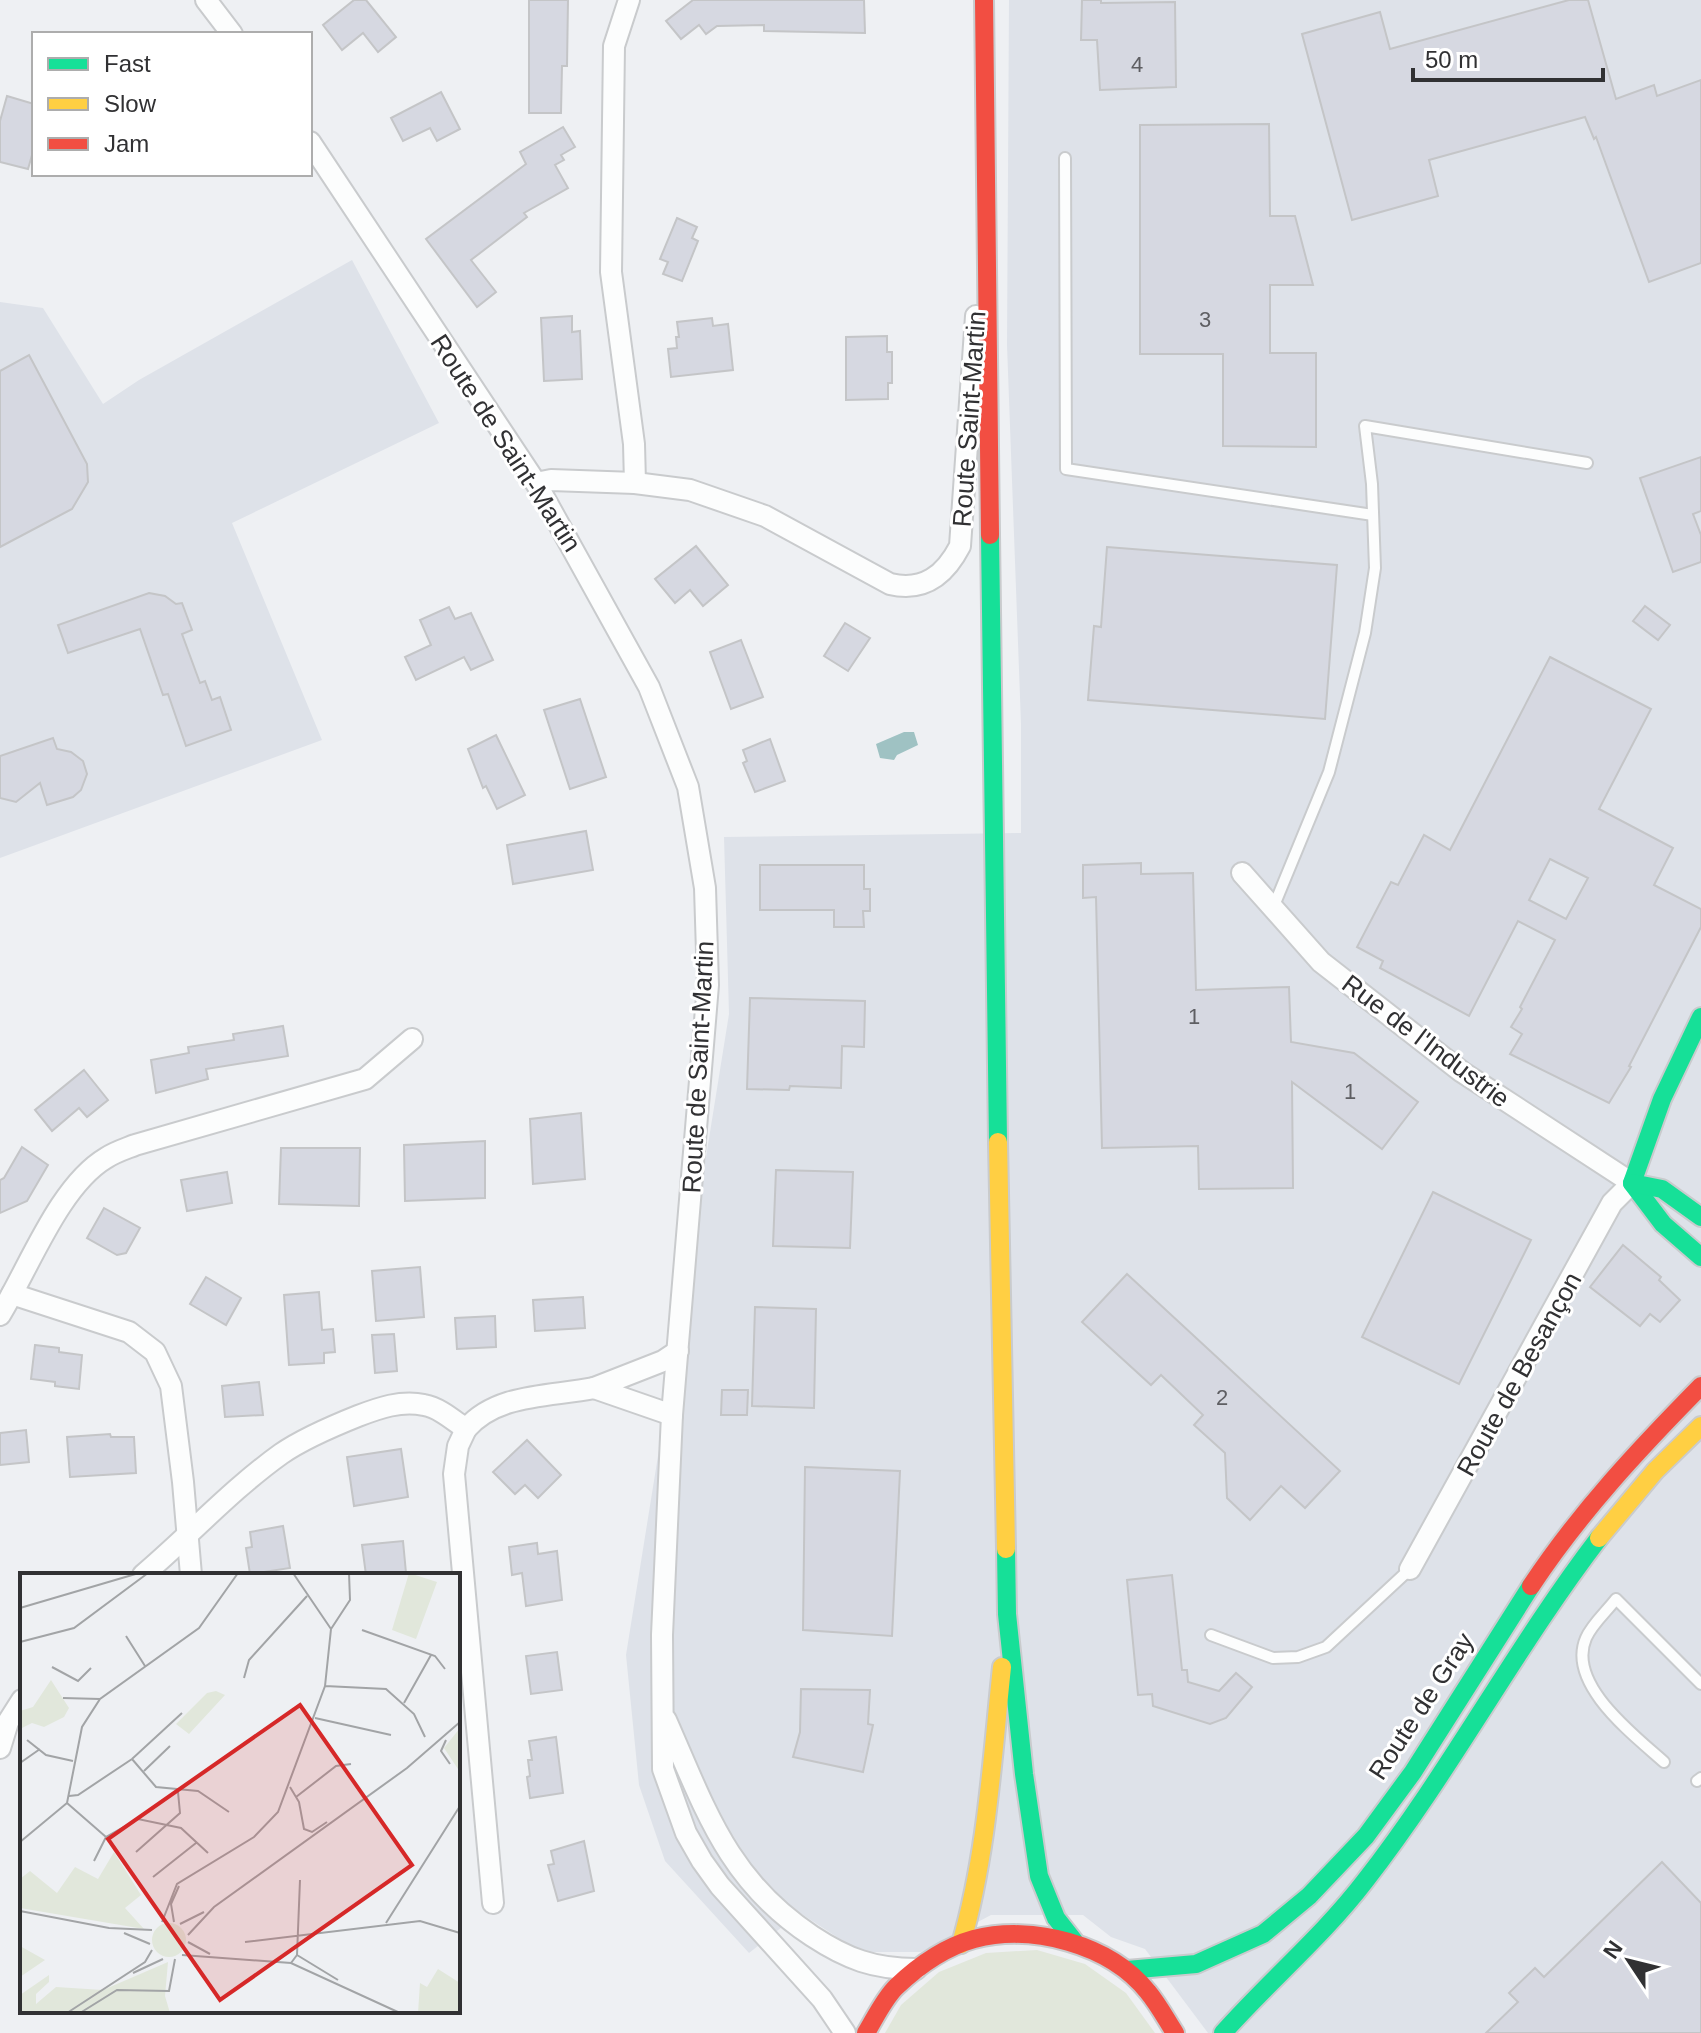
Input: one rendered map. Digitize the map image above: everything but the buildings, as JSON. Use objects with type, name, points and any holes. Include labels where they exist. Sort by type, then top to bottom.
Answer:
[{"type":"main road","points":[[984,0],[996,1023],[1007,1614],[1024,1774],[1039,1876],[1056,1918],[1074,1941]]},
{"type":"main road","name":"Route de Besançon","points":[[1632,1183],[1662,1099],[1701,1017]]},
{"type":"main road","points":[[1632,1183],[1662,1189],[1701,1217]]},
{"type":"main road","points":[[1632,1183],[1649,1211],[1671,1234],[1701,1257]]},
{"type":"main road","name":"Route de Gray","points":[[1127,1970],[1196,1964],[1263,1934],[1309,1896],[1366,1836],[1413,1772],[1556,1548],[1623,1466],[1701,1386]]},
{"type":"main road","name":"Route de Gray","points":[[1223,2033],[1361,1886],[1583,1559],[1656,1472],[1701,1426]]},
{"type":"main road","points":[[961,1944],[980,1857],[1007,1614]]},
{"type":"main road","points":[[866,2033],[884,2002],[916,1969],[961,1944],[1017,1932],[1074,1941],[1102,1953],[1127,1970],[1157,2001],[1175,2033]]},
{"type":"street","points":[[206,0],[230,32]]},
{"type":"street","points":[[629,0],[614,46],[611,272],[634,444],[635,483]]},
{"type":"street","name":"Route de Saint-Martin","points":[[312,145],[536,483],[649,687],[688,787],[705,888],[708,985],[672,1415],[662,1635],[663,1769],[686,1833],[702,1861],[822,1999],[845,2033]]},
{"type":"street","name":"Route Saint-Martin","points":[[536,483],[551,480],[635,483],[690,490],[765,516],[890,584],[905,587],[930,580],[950,564],[960,546],[986,164]]},
{"type":"street","name":"Rue de l'Industrie","points":[[1242,873],[1321,962],[1450,1063],[1632,1183]]},
{"type":"street","points":[[191,1573],[171,1386],[155,1352],[129,1332],[4,1308],[70,1192],[107,1157],[135,1145],[365,1079],[412,1039]]},
{"type":"street","name":"Route de Besançon","points":[[1410,1569],[1612,1203],[1632,1183]]},
{"type":"street","points":[[493,1903],[454,1474],[458,1446],[466,1429],[476,1418],[507,1402],[594,1388],[663,1361],[678,1351]]},
{"type":"street","points":[[594,1388],[672,1415]]},
{"type":"street","points":[[145,1573],[283,1453],[368,1412],[390,1405],[426,1405],[446,1414],[466,1429]]},
{"type":"street","points":[[0,1748],[8,1722],[20,1703]]},
{"type":"street","points":[[662,1712],[720,1840],[741,1873],[770,1904],[821,1942],[856,1960],[872,1966],[916,1969]]},
{"type":"lane","points":[[1065,158],[1066,469],[1373,515]]},
{"type":"lane","points":[[1273,908],[1329,772],[1365,633],[1375,568],[1372,484],[1365,426],[1587,463]]},
{"type":"lane","points":[[1211,1635],[1273,1658],[1298,1657],[1326,1647],[1410,1569]]},
{"type":"lane","points":[[1664,1762],[1619,1722],[1591,1687],[1582,1662],[1586,1638],[1616,1599],[1701,1684]]},
{"type":"shaded area","points":[[1009,0],[1701,0],[1701,2033],[1208,2033],[1145,1949],[1111,1937],[1083,1915],[991,1915],[921,1952],[860,1952],[800,1913],[749,1953],[665,1861],[639,1785],[626,1655],[729,1014],[724,837],[1021,833],[1021,724],[1007,345]]},
{"type":"shaded area","points":[[352,260],[439,423],[232,523],[322,740],[0,858],[0,302],[43,308],[103,404],[139,380]]},
{"type":"shaded area","points":[[1037,1950],[1085,1964],[1126,1993],[1155,2033],[885,2033],[901,2005],[939,1972],[986,1953]]},
{"type":"water","points":[[904,732],[914,732],[918,745],[897,755],[894,760],[880,758],[876,744]]},
{"type":"traffic: fast","points":[[990,535],[998,1142]]},
{"type":"traffic: fast","points":[[1701,1017],[1662,1099],[1632,1183],[1663,1224],[1701,1257]]},
{"type":"traffic: fast","points":[[1632,1183],[1662,1189],[1701,1217]]},
{"type":"traffic: fast","points":[[1223,2033],[1332,1921],[1365,1881],[1426,1797],[1539,1623],[1599,1538]]},
{"type":"traffic: fast","points":[[1006,1549],[1007,1614],[1024,1774],[1039,1876],[1056,1918],[1074,1941]]},
{"type":"traffic: fast","points":[[1127,1970],[1196,1964],[1263,1934],[1309,1896],[1366,1836],[1413,1772],[1531,1586]]},
{"type":"traffic: slow","points":[[998,1142],[1006,1549]]},
{"type":"traffic: slow","points":[[1599,1538],[1655,1471],[1701,1426]]},
{"type":"traffic: slow","points":[[961,1944],[983,1841],[1002,1667]]},
{"type":"traffic: jam","points":[[984,0],[990,535]]},
{"type":"traffic: jam","points":[[1531,1586],[1611,1482],[1701,1386]]},
{"type":"traffic: jam","points":[[866,2033],[892,1992],[932,1958],[974,1939],[1020,1934],[1068,1942],[1113,1961],[1148,1992],[1175,2033]]}]
